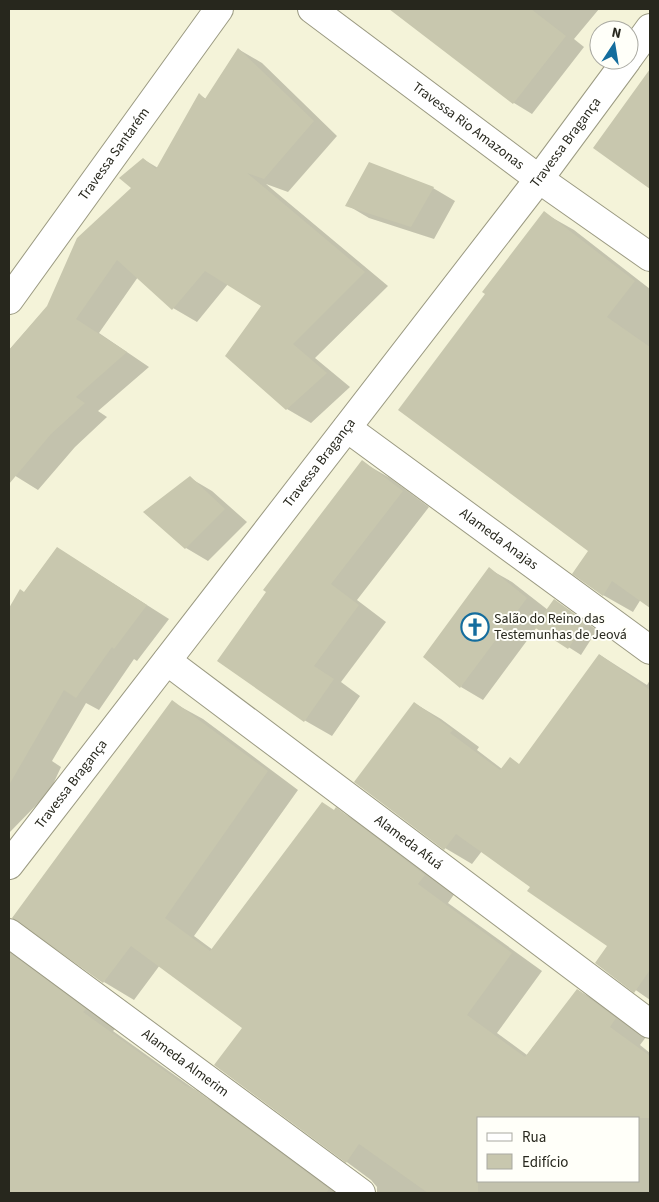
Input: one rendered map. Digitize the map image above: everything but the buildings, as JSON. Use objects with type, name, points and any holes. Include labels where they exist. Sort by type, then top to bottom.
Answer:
[{"type":"street","name":"Travessa Santarém","points":[[9,300],[219,9]]},
{"type":"street","name":"Travessa Rio Amazonas","points":[[312,9],[539,179],[650,257]]},
{"type":"street","name":"Travessa Bragança","points":[[639,44],[650,28]]},
{"type":"street","name":"Travessa Bragança","points":[[9,865],[539,179],[620,70]]},
{"type":"street","name":"Alameda Anajas","points":[[346,428],[650,650]]},
{"type":"street","name":"Alameda Afuá","points":[[167,661],[650,1024]]},
{"type":"street","name":"Alameda Almerim","points":[[9,933],[361,1193]]},
{"type":"place","name":"Salão do Reino das Testemunhas de Jeová","points":[[475,627]]}]
